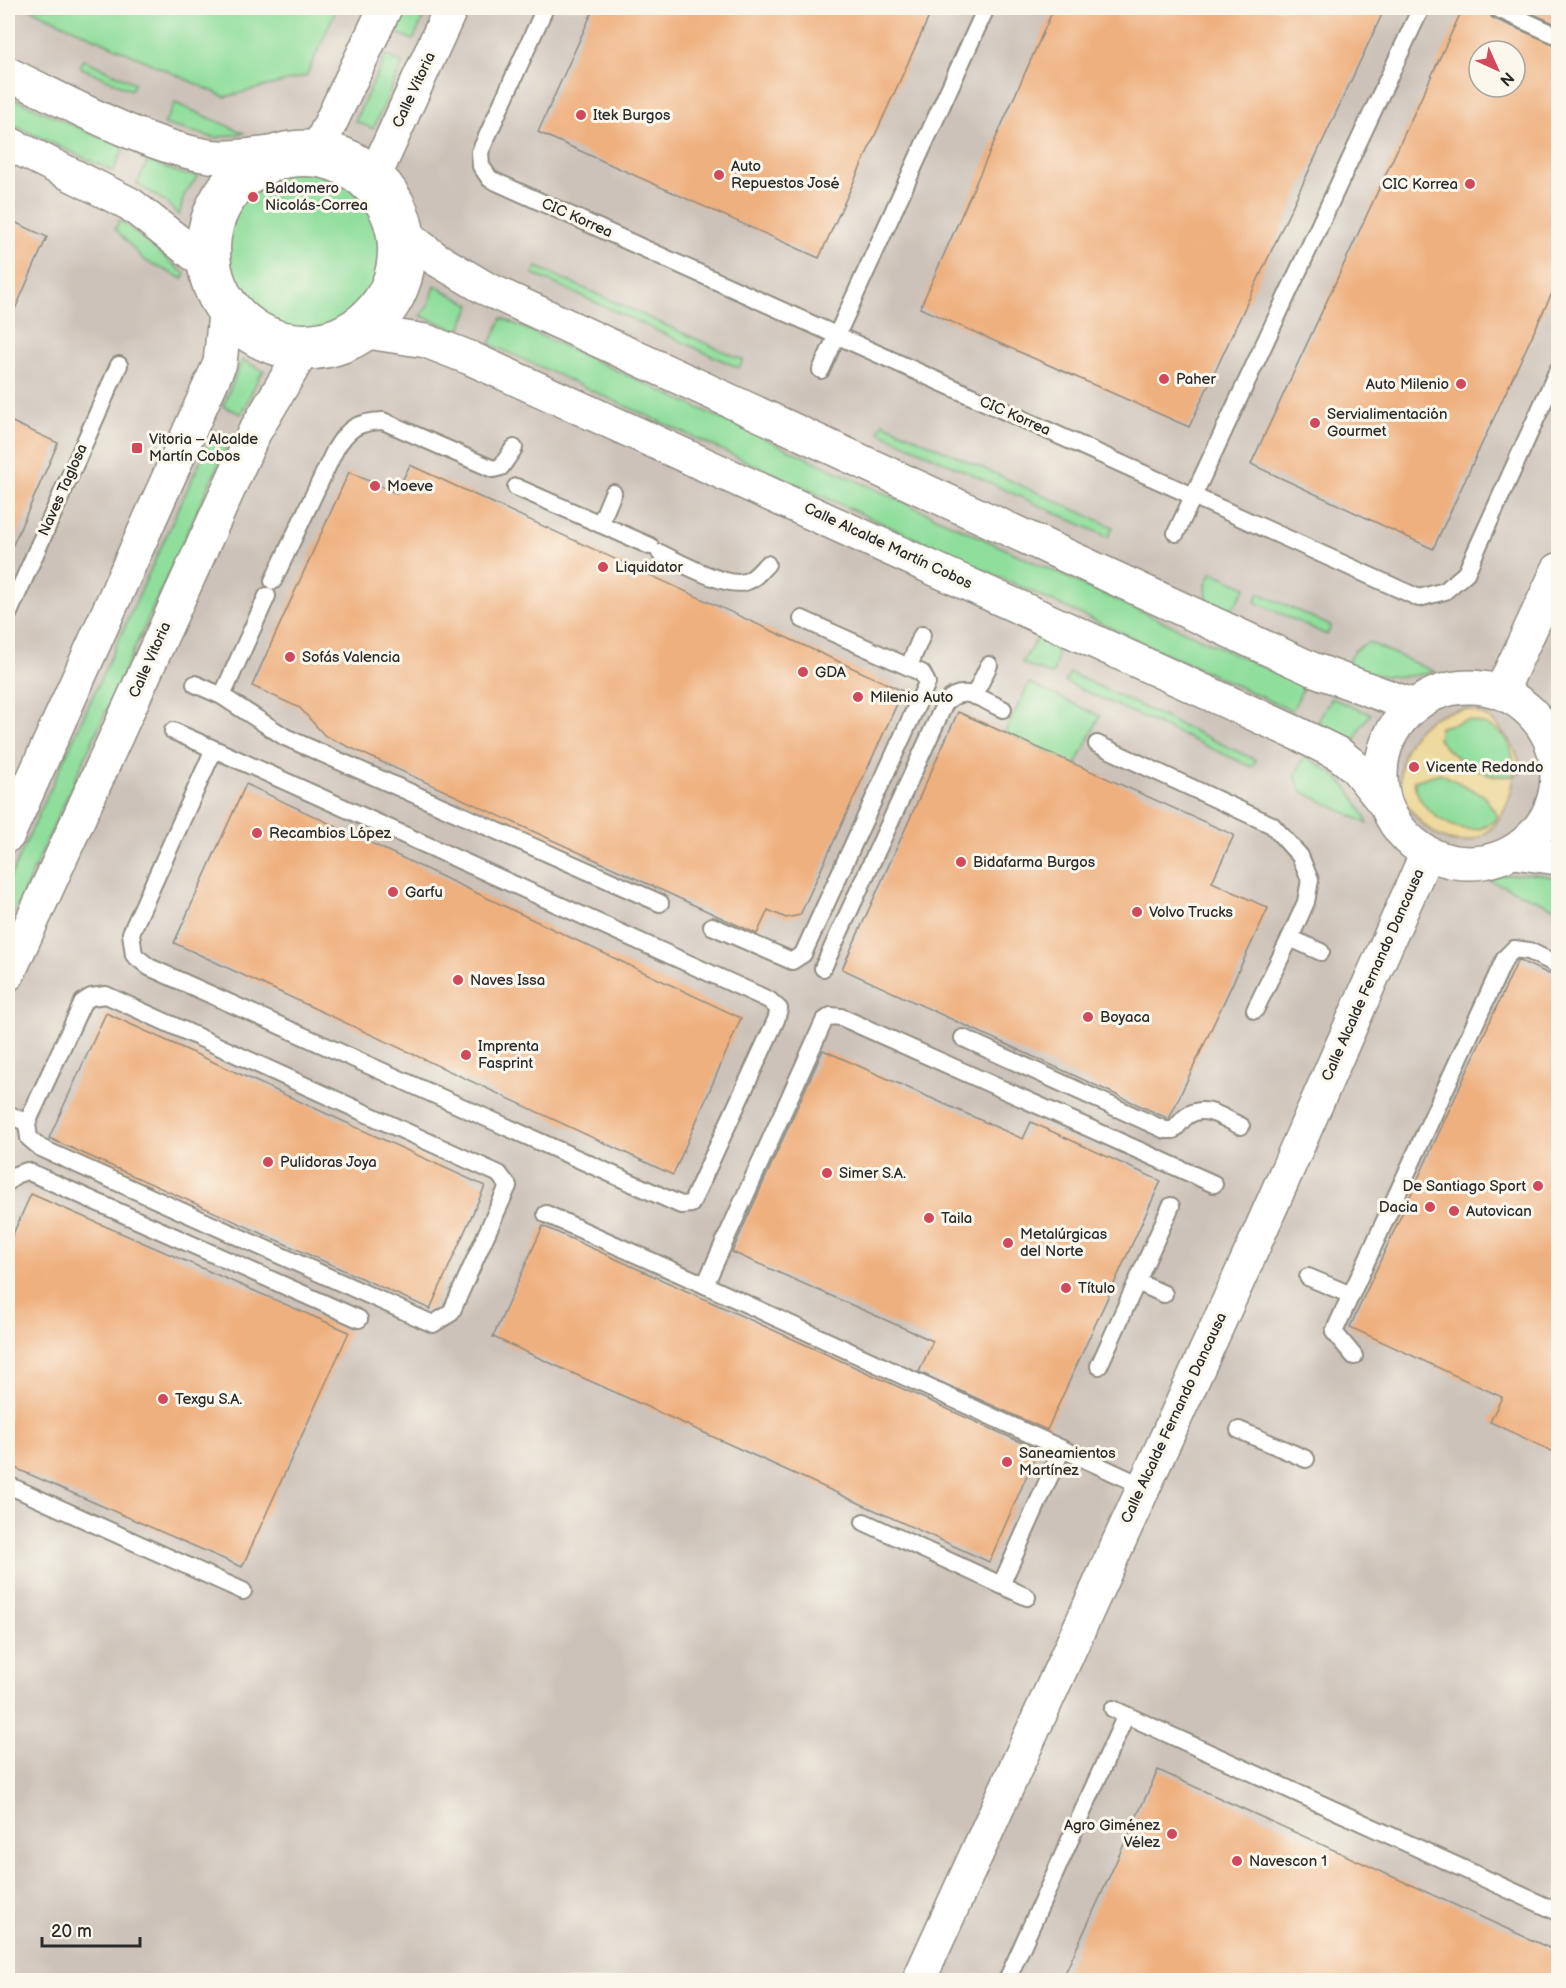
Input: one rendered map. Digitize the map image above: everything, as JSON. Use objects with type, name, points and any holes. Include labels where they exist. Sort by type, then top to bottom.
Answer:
[{"type":"main road","points":[[319,147],[385,8]]},
{"type":"main road","name":"Calle Vitoria","points":[[376,173],[451,8]]},
{"type":"main road","points":[[8,74],[170,147],[204,156],[227,157],[272,153],[295,147],[319,147],[352,157],[376,173],[392,192],[399,206],[399,240],[409,255],[400,290],[392,306],[367,332],[330,350],[302,352],[281,350],[261,342],[243,331],[225,314],[207,280],[204,239],[209,216],[219,195],[233,177],[251,163],[272,153]]},
{"type":"main road","points":[[8,143],[116,195],[152,219],[204,262]]},
{"type":"main road","points":[[399,240],[485,288],[1291,660],[1414,706]]},
{"type":"main road","points":[[8,835],[220,363],[225,314]]},
{"type":"main road","name":"Calle Alcalde Martín Cobos","points":[[367,332],[426,341],[470,358],[1285,728],[1339,754],[1355,767],[1385,804]]},
{"type":"main road","name":"Calle Vitoria","points":[[8,974],[254,433],[302,352]]},
{"type":"main road","points":[[1501,692],[1558,570]]},
{"type":"main road","points":[[1478,686],[1501,692],[1522,703],[1539,720],[1551,740],[1558,764],[1557,789],[1549,814],[1534,836],[1514,852],[1491,861],[1468,864],[1426,855],[1406,838],[1394,823],[1385,804],[1380,778],[1383,750],[1395,726],[1414,706],[1433,694],[1455,687],[1478,686]]},
{"type":"main road","points":[[1514,852],[1558,858]]},
{"type":"main road","name":"Calle Alcalde Fernando Dancausa","points":[[919,1980],[1251,1252],[1426,855]]},
{"type":"street","points":[[308,164],[338,171],[364,188],[399,240],[382,286],[366,310],[336,330],[300,337],[286,335],[258,324],[237,305],[222,279],[217,250],[223,219],[239,193],[250,183],[278,168],[308,164]]},
{"type":"lane","name":"CIC Korrea","points":[[545,8],[480,152],[481,166],[490,179],[1419,598],[1445,591],[1466,573],[1558,370]]},
{"type":"lane","points":[[821,370],[986,8]]},
{"type":"lane","points":[[1176,533],[1421,8]]},
{"type":"lane","points":[[1496,8],[1558,36]]},
{"type":"lane","name":"Naves Taglosa","points":[[8,615],[119,365]]},
{"type":"lane","points":[[222,696],[335,450],[345,433],[365,422],[383,421],[493,469],[501,467],[514,448]]},
{"type":"lane","points":[[516,487],[724,581],[743,583],[755,578],[767,564]]},
{"type":"lane","points":[[600,524],[613,493]]},
{"type":"lane","points":[[712,926],[792,961],[803,954],[927,683],[922,673],[909,666],[802,619]]},
{"type":"lane","points":[[909,666],[922,635]]},
{"type":"lane","points":[[974,696],[989,665]]},
{"type":"lane","points":[[195,684],[222,696],[285,737],[660,903]]},
{"type":"lane","points":[[824,968],[945,703],[953,694],[962,692],[1003,709]]},
{"type":"lane","points":[[173,731],[214,749],[769,1000],[779,1009],[743,1095],[691,1204],[681,1205],[149,967],[134,955],[131,933],[214,749]]},
{"type":"lane","points":[[1097,744],[1272,825],[1300,856],[1310,880],[1306,902],[1256,1010]]},
{"type":"lane","points":[[1290,938],[1322,952]]},
{"type":"lane","points":[[1354,1356],[1334,1332],[1509,952],[1514,949],[1529,951],[1558,965]]},
{"type":"lane","points":[[106,995],[499,1174],[508,1186],[451,1313],[433,1324],[42,1148],[29,1138],[27,1123],[83,1002],[91,997],[106,995]]},
{"type":"lane","points":[[705,1285],[824,1021],[831,1016],[841,1017],[1214,1184]]},
{"type":"lane","points":[[963,1038],[1165,1130],[1173,1130],[1184,1118],[1197,1110],[1208,1111],[1241,1126]]},
{"type":"lane","points":[[8,1114],[27,1123]]},
{"type":"lane","points":[[8,1182],[15,1175],[27,1171],[359,1319]]},
{"type":"lane","points":[[1099,1366],[1171,1206]]},
{"type":"lane","points":[[546,1214],[1143,1486]]},
{"type":"lane","points":[[1308,1277],[1351,1295]]},
{"type":"lane","points":[[1137,1282],[1164,1294]]},
{"type":"lane","points":[[1239,1430],[1306,1459]]},
{"type":"lane","points":[[1001,1585],[1062,1449]]},
{"type":"lane","points":[[8,1485],[243,1591]]},
{"type":"lane","points":[[864,1522],[1027,1597]]},
{"type":"lane","points":[[1007,1980],[1120,1712],[1558,1912]]},
{"type":"shaded area","points":[[8,8],[1558,8],[1558,1980],[8,1980]]},
{"type":"green space","points":[[28,8],[337,8],[306,76],[225,97]]},
{"type":"green space","points":[[406,8],[428,8],[413,40],[395,32]]},
{"type":"green space","points":[[386,55],[403,63],[373,129],[355,121]]},
{"type":"green space","points":[[83,59],[135,83],[131,90],[80,67]]},
{"type":"green space","points":[[8,96],[124,148],[113,171],[8,123]]},
{"type":"green space","points":[[175,103],[244,133],[215,138],[164,124]]},
{"type":"green space","points":[[148,161],[182,174],[198,176],[184,195],[179,216],[166,202],[137,184]]},
{"type":"green space","points":[[304,171],[334,177],[348,184],[360,194],[370,206],[377,220],[383,250],[377,280],[370,294],[360,306],[348,316],[334,323],[304,329],[274,323],[260,316],[248,306],[238,294],[231,280],[225,250],[231,220],[238,206],[248,194],[260,184],[274,177]]},
{"type":"green space","points":[[120,220],[185,274],[183,279],[144,260],[115,229]]},
{"type":"green space","points":[[537,267],[743,360],[739,368],[533,274]]},
{"type":"green space","points":[[435,286],[471,305],[459,331],[421,316],[430,302]]},
{"type":"green space","points":[[502,318],[1304,686],[1292,711],[490,344]]},
{"type":"green space","points":[[242,360],[264,371],[241,414],[223,406]]},
{"type":"green space","points":[[883,423],[1113,527],[1108,537],[879,432]]},
{"type":"green space","points":[[214,431],[230,439],[8,926],[8,882]]},
{"type":"green space","points":[[1212,572],[1246,587],[1235,606],[1225,610],[1207,602],[1206,584]]},
{"type":"green space","points":[[1259,593],[1331,626],[1327,635],[1255,602]]},
{"type":"green space","points":[[1041,632],[1052,640],[1057,650],[1052,675],[1022,663]]},
{"type":"green space","points":[[1368,642],[1435,672],[1412,676],[1390,676],[1346,667],[1355,650]]},
{"type":"green space","points":[[1070,673],[1256,760],[1252,767],[1065,682]]},
{"type":"green space","points":[[1029,683],[1100,716],[1076,765],[1005,733]]},
{"type":"green space","points":[[1331,698],[1371,714],[1361,726],[1355,742],[1318,722]]},
{"type":"green space","points":[[1468,720],[1490,726],[1505,736],[1516,751],[1521,773],[1498,776],[1475,769],[1454,755],[1438,739],[1440,727]]},
{"type":"green space","points":[[1304,757],[1326,769],[1343,783],[1357,801],[1368,824],[1301,791],[1295,775]]},
{"type":"green space","points":[[1440,773],[1483,795],[1498,816],[1488,825],[1475,829],[1462,829],[1436,817],[1425,807],[1414,781]]},
{"type":"green space","points":[[1535,874],[1558,878],[1558,909],[1489,880],[1502,875]]},
{"type":"sand","points":[[1465,709],[1495,724],[1501,734],[1489,726],[1468,720],[1440,727],[1438,739],[1454,755],[1475,769],[1498,776],[1513,775],[1514,777],[1506,806],[1491,829],[1468,841],[1441,837],[1412,812],[1401,790],[1400,777],[1404,753],[1417,731],[1435,717]],"holes":[[[1440,773],[1483,795],[1498,816],[1488,825],[1476,829],[1463,829],[1437,817],[1426,807],[1418,794],[1414,781]]]},
{"type":"building","points":[[594,8],[933,8],[819,258],[538,132]]},
{"type":"building","points":[[1054,8],[1385,8],[1189,427],[920,308]]},
{"type":"building","name":"CIC Korrea","points":[[1463,8],[1486,8],[1492,18],[1558,46],[1558,280],[1433,549],[1251,464]]},
{"type":"building","points":[[1520,8],[1558,8],[1558,25]]},
{"type":"building","points":[[8,219],[47,237],[8,325]]},
{"type":"building","points":[[8,420],[58,443],[8,556]]},
{"type":"building","points":[[410,465],[903,691],[800,915],[786,918],[768,910],[757,934],[325,736],[300,708],[252,686],[349,472],[396,493]]},
{"type":"building","points":[[958,712],[1234,835],[1212,882],[1268,908],[1169,1119],[842,969]]},
{"type":"building","name":"Naves Issa","points":[[246,784],[741,1018],[673,1175],[174,943]]},
{"type":"building","name":"Autovican","points":[[1518,960],[1558,978],[1558,1454],[1490,1422],[1502,1397],[1350,1327]]},
{"type":"building","name":"Pulidoras Joya","points":[[106,1013],[485,1186],[430,1309],[49,1138]]},
{"type":"building","points":[[823,1050],[1023,1139],[1031,1122],[1161,1181],[1047,1430],[919,1372],[933,1341],[732,1252]]},
{"type":"building","name":"Texgu S.A.","points":[[31,1194],[349,1332],[242,1567],[8,1465],[8,1245]]},
{"type":"building","points":[[543,1226],[1038,1450],[989,1562],[493,1337]]},
{"type":"building","name":"Navescon 1","points":[[1158,1770],[1558,1952],[1558,1980],[1062,1980]]},
{"type":"place","name":"Itek Burgos","points":[[581,115]]},
{"type":"place","name":"Auto Repuestos José","points":[[719,175]]},
{"type":"place","name":"CIC Korrea","points":[[1470,184]]},
{"type":"place","name":"Baldomero Nicolás-Correa","points":[[253,197]]},
{"type":"place","name":"Paher","points":[[1164,379]]},
{"type":"place","name":"Auto Milenio","points":[[1461,384]]},
{"type":"place","name":"Servialimentación Gourmet","points":[[1315,423]]},
{"type":"place","name":"Vitoria – Alcalde Martín Cobos","points":[[137,448]]},
{"type":"place","name":"Moeve","points":[[375,486]]},
{"type":"place","name":"Liquidator","points":[[603,567]]},
{"type":"place","name":"Sofás Valencia","points":[[290,657]]},
{"type":"place","name":"GDA","points":[[803,672]]},
{"type":"place","name":"Milenio Auto","points":[[858,697]]},
{"type":"place","name":"Vicente Redondo","points":[[1414,767]]},
{"type":"place","name":"Recambios López","points":[[257,833]]},
{"type":"place","name":"Bidafarma Burgos","points":[[961,862]]},
{"type":"place","name":"Garfu","points":[[393,892]]},
{"type":"place","name":"Volvo Trucks","points":[[1137,912]]},
{"type":"place","name":"Naves Issa","points":[[458,980]]},
{"type":"place","name":"Boyaca","points":[[1088,1017]]},
{"type":"place","name":"Imprenta Fasprint","points":[[466,1055]]},
{"type":"place","name":"Pulidoras Joya","points":[[268,1162]]},
{"type":"place","name":"Simer S.A.","points":[[827,1173]]},
{"type":"place","name":"De Santiago Sport","points":[[1538,1186]]},
{"type":"place","name":"Dacia","points":[[1430,1207]]},
{"type":"place","name":"Autovican","points":[[1454,1211]]},
{"type":"place","name":"Taila","points":[[929,1218]]},
{"type":"place","name":"Metalúrgicas del Norte","points":[[1008,1243]]},
{"type":"place","name":"Título","points":[[1066,1288]]},
{"type":"place","name":"Texgu S.A.","points":[[163,1399]]},
{"type":"place","name":"Saneamientos Martínez","points":[[1007,1462]]},
{"type":"place","name":"Agro Giménez Vélez","points":[[1172,1834]]},
{"type":"place","name":"Navescon 1","points":[[1237,1861]]}]
